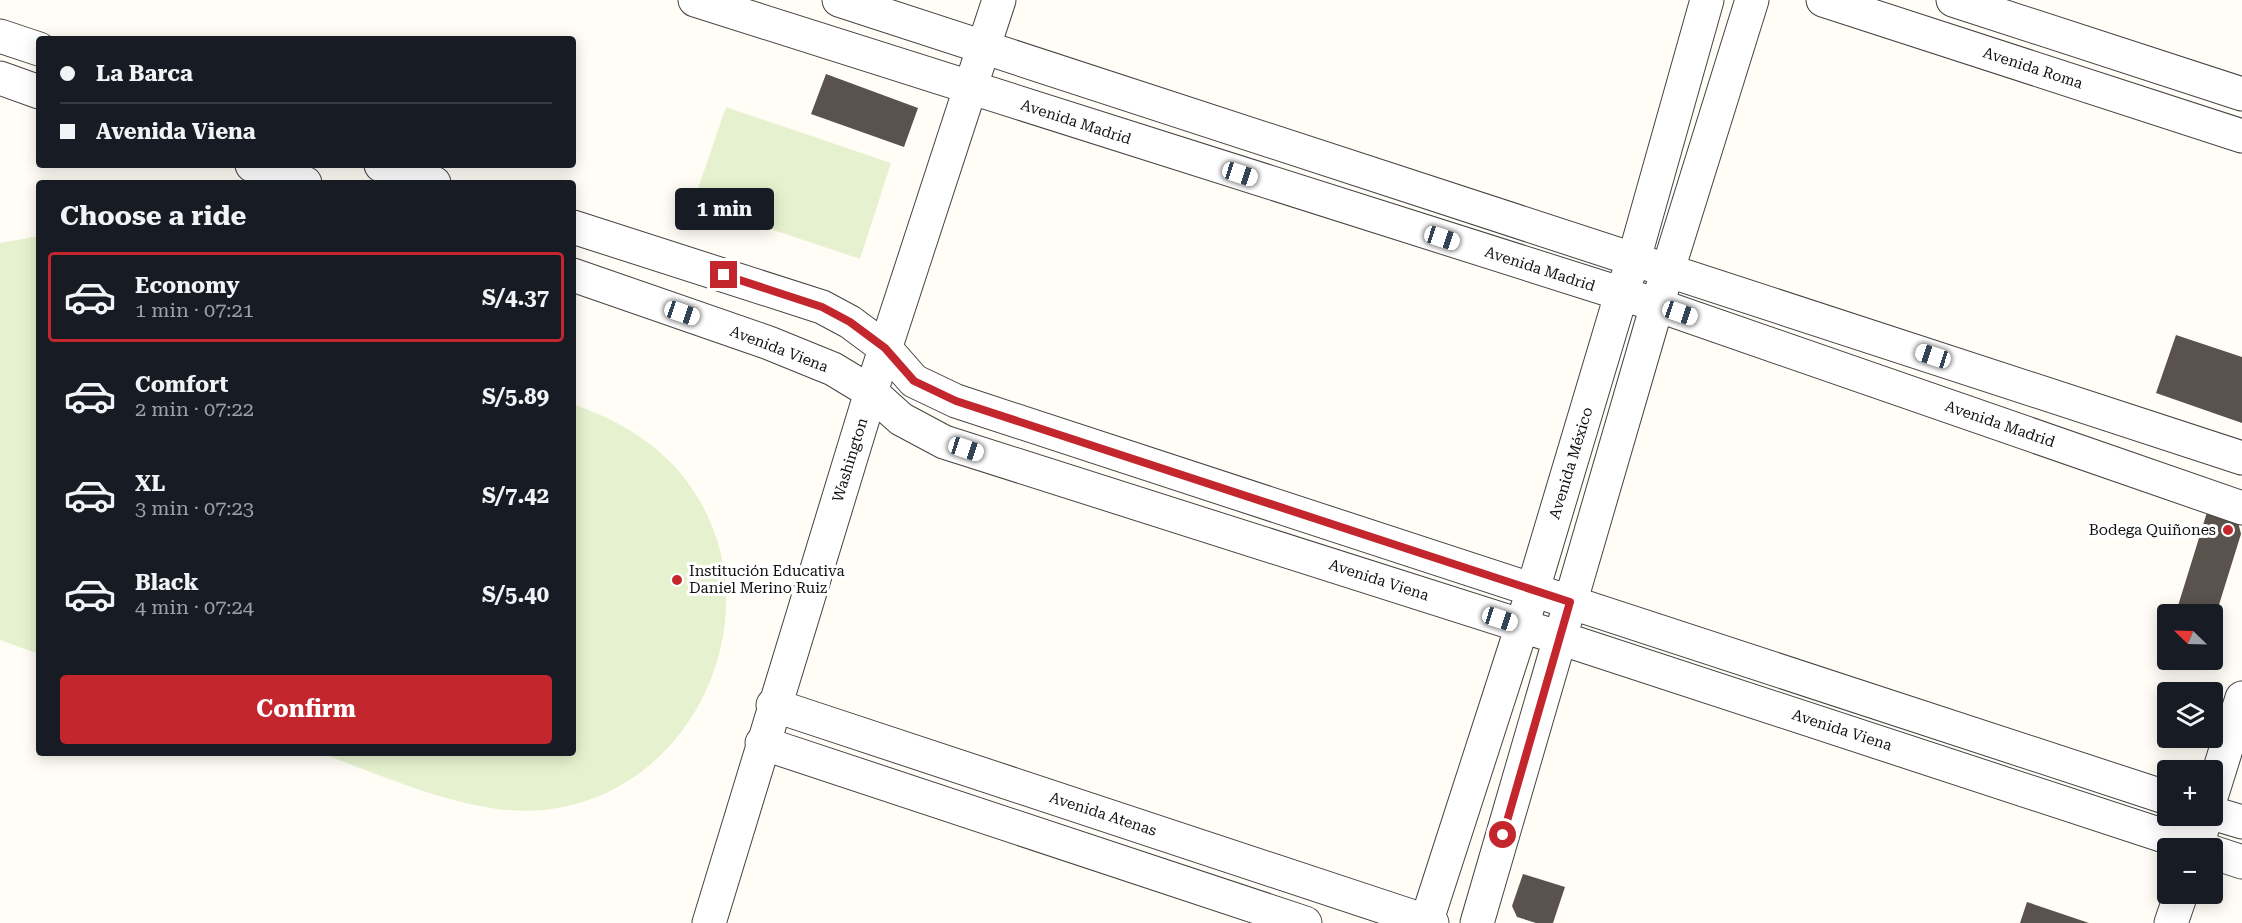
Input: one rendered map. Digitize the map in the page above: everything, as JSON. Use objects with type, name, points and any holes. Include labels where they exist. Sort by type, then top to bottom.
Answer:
[{"type":"street","name":"Avenida Madrid","points":[[695,0],[1657,305],[2242,508]]},
{"type":"street","points":[[838,0],[985,46],[2242,458]]},
{"type":"street","name":"Washington","points":[[709,923],[762,743],[871,392],[999,0]]},
{"type":"street","name":"Avenida México","points":[[1428,922],[1522,626],[1621,295],[1634,259],[1707,0]]},
{"type":"street","points":[[1477,923],[1657,305],[1752,0]]},
{"type":"street","name":"Avenida Roma","points":[[1823,0],[2242,136]]},
{"type":"street","points":[[1953,0],[2242,94]]},
{"type":"street","points":[[0,36],[36,48]]},
{"type":"street","points":[[0,78],[36,91]]},
{"type":"street","points":[[261,168],[296,180]]},
{"type":"street","points":[[390,168],[425,180]]},
{"type":"street","points":[[576,228],[822,307],[850,322],[885,348],[914,381],[956,401],[2157,794]]},
{"type":"street","name":"Avenida Viena","points":[[576,276],[804,356],[833,369],[871,392],[901,419],[944,442],[2187,838]]},
{"type":"street","points":[[2223,760],[2242,698]]},
{"type":"street","name":"Avenida Atenas","points":[[774,705],[1428,922]]},
{"type":"street","points":[[762,743],[1305,923]]},
{"type":"street","points":[[2223,816],[2242,822]]},
{"type":"street","name":"Avenida Viena","points":[[2223,853],[2242,862]]},
{"type":"street","points":[[2171,923],[2178,904]]},
{"type":"green space","points":[[726,107],[891,163],[860,259],[693,203]]},
{"type":"green space","points":[[36,237],[36,653],[0,640],[0,243]]},
{"type":"green space","points":[[576,405],[615,422],[654,447],[676,468],[708,517],[724,571],[725,626],[711,679],[685,727],[647,767],[600,796],[543,810],[516,811],[488,807],[430,793],[328,756],[576,756]]},
{"type":"building","points":[[826,74],[918,108],[904,147],[811,114]]},
{"type":"building","points":[[2176,335],[2242,357],[2242,423],[2156,393]]},
{"type":"building","points":[[2208,509],[2237,518],[2241,534],[2219,604],[2179,604]]},
{"type":"building","points":[[1523,874],[1565,887],[1553,923],[1536,923],[1517,917],[1512,906]]},
{"type":"building","points":[[2027,902],[2089,923],[2020,923]]},
{"type":"place","name":"Bodega Quiñones","points":[[2228,530]]},
{"type":"place","name":"Institución Educativa Daniel Merino Ruiz","points":[[677,580]]},
{"type":"route","points":[[724,275],[822,307],[850,322],[885,348],[914,381],[956,401],[1570,602],[1503,835]]}]
